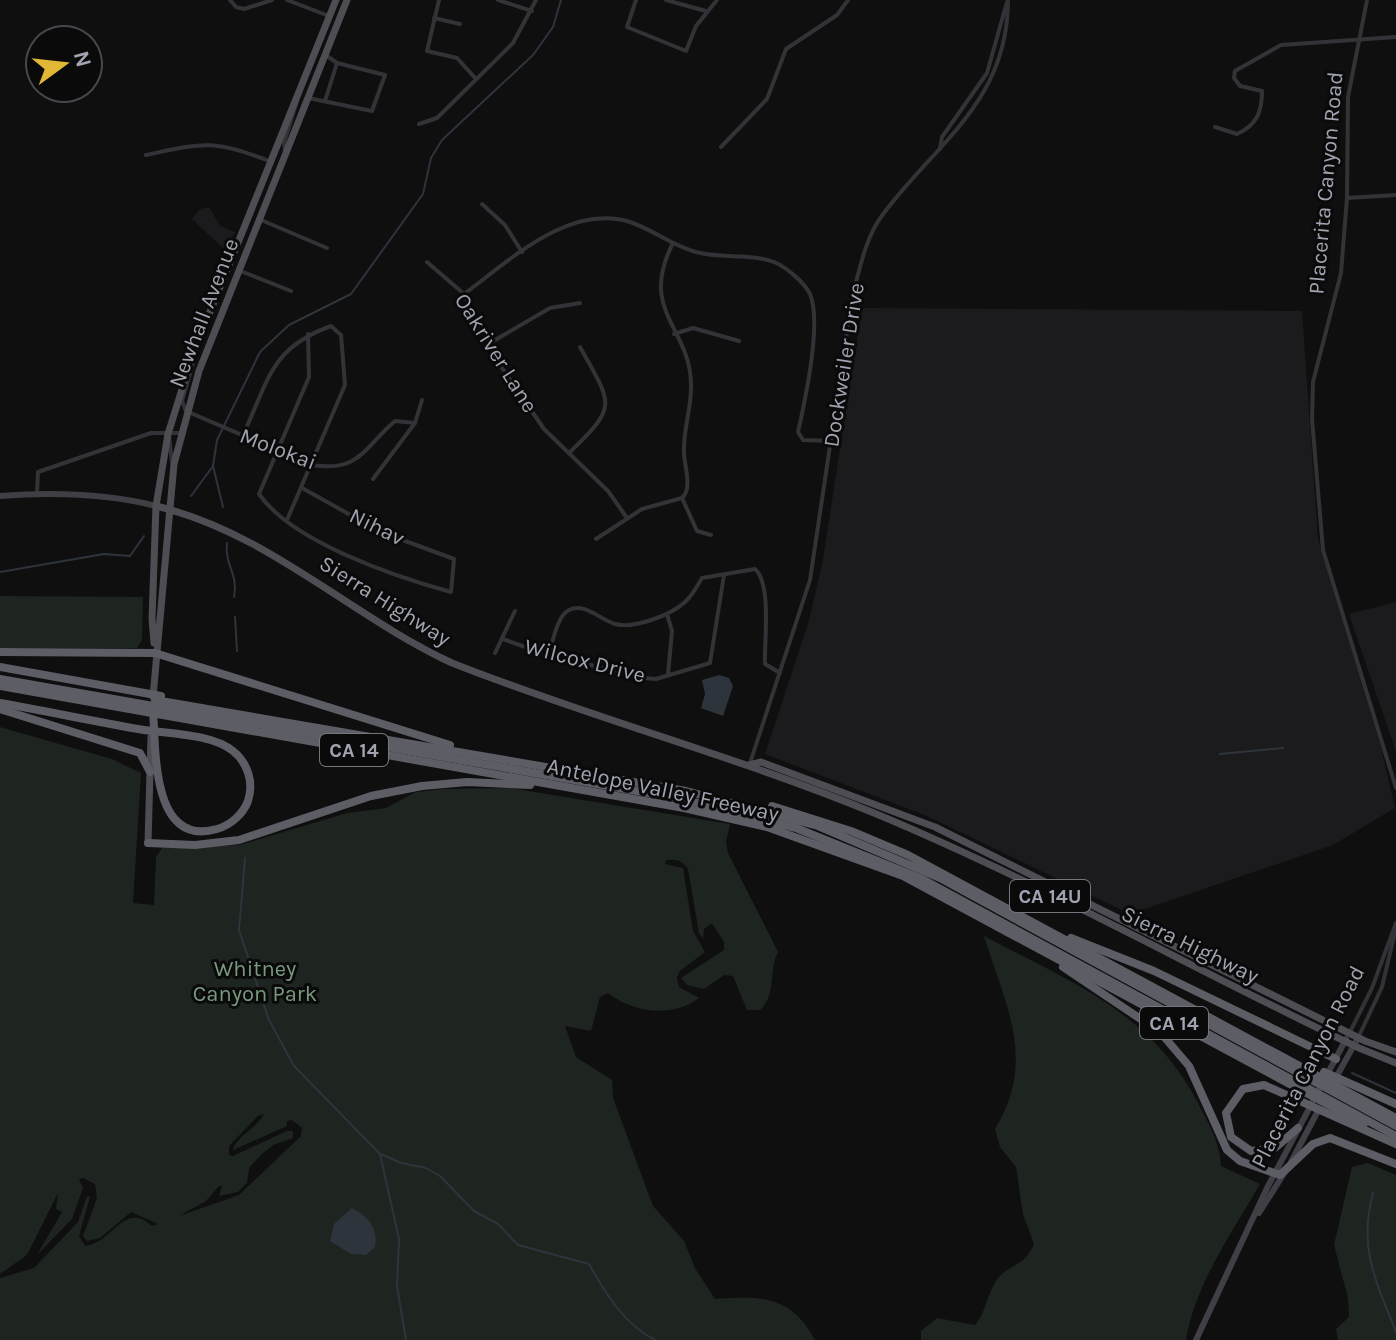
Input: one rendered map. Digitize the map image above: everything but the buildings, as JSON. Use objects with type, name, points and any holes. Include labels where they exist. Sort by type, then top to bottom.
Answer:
[{"type":"highway","points":[[0,652],[155,653],[450,745]]},
{"type":"highway","name":"Antelope Valley Freeway","points":[[0,667],[136,700],[540,783],[791,814],[908,855],[1301,1065],[1306,1082]]},
{"type":"highway","points":[[0,676],[136,700]]},
{"type":"highway","name":"Antelope Valley Freeway","points":[[0,686],[136,700],[450,745],[728,805],[767,827],[903,876],[1050,955],[1306,1082],[1338,1111],[1396,1141]]},
{"type":"highway","points":[[0,703],[135,729],[169,734],[219,744],[233,751],[244,763],[249,778],[247,801],[227,825],[204,831],[189,828],[166,807],[159,782],[153,705]]},
{"type":"highway","points":[[170,706],[728,805],[922,879],[1306,1082],[1396,1104]]},
{"type":"highway","points":[[0,709],[140,753],[150,772]]},
{"type":"highway","points":[[148,843],[195,845],[239,840],[371,796],[413,787],[467,782],[540,783]]},
{"type":"highway","points":[[791,814],[940,878],[1306,1082],[1343,1089],[1396,1118]]},
{"type":"highway","points":[[1064,937],[1082,940],[1154,971],[1336,1059]]},
{"type":"highway","points":[[1050,955],[1171,1043],[1189,1066],[1227,1150],[1240,1161],[1274,1175],[1285,1173],[1313,1144],[1327,1138],[1342,1140],[1396,1164]]},
{"type":"highway","points":[[1298,1128],[1275,1148],[1251,1151],[1231,1137],[1225,1120],[1233,1099],[1249,1086],[1270,1087],[1306,1082]]},
{"type":"highway","points":[[1343,1089],[1396,1126]]},
{"type":"main road","name":"Newhall Avenue","points":[[148,843],[155,653],[163,603],[168,508],[180,433],[238,270],[236,264],[250,231],[256,203],[336,0]]},
{"type":"main road","name":"Newhall Avenue","points":[[155,653],[152,619],[156,506],[168,434],[193,354],[250,231],[259,219],[347,0]]},
{"type":"main road","points":[[266,199],[274,169],[272,162]]},
{"type":"main road","name":"Sierra Highway","points":[[0,496],[37,493],[118,497],[168,508],[212,523],[270,551],[412,643],[452,663],[749,765],[955,848],[1351,1040],[1396,1052]]},
{"type":"main road","name":"Sierra Highway","points":[[749,765],[761,762],[795,773],[935,827],[1396,1063]]},
{"type":"main road","name":"Placerita Canyon Road","points":[[1196,1340],[1208,1308],[1298,1128],[1336,1059],[1351,1040]]},
{"type":"main road","name":"Placerita Canyon Road","points":[[1250,1226],[1285,1173],[1351,1040]]},
{"type":"street","points":[[230,0],[236,7],[244,9],[272,0]]},
{"type":"street","points":[[287,0],[329,16]]},
{"type":"street","points":[[439,0],[427,51],[457,58],[476,79]]},
{"type":"street","points":[[498,0],[532,11]]},
{"type":"street","points":[[419,124],[437,118],[513,43],[536,0]]},
{"type":"street","points":[[636,0],[627,27],[686,51],[696,26],[717,0]]},
{"type":"street","points":[[666,0],[708,11]]},
{"type":"street","points":[[721,147],[767,99],[786,49],[837,15],[848,0]]},
{"type":"street","name":"Dockweiler Drive","points":[[749,765],[810,580],[852,298],[864,255],[879,220],[940,149],[942,137],[987,73],[1008,0]]},
{"type":"street","name":"Placerita Canyon Road","points":[[1367,0],[1348,97],[1347,198],[1339,284],[1313,382],[1320,533],[1396,788]]},
{"type":"street","points":[[434,18],[460,24]]},
{"type":"street","points":[[1215,127],[1237,134],[1249,128],[1259,115],[1262,91],[1240,86],[1234,78],[1241,67],[1281,45],[1396,37]]},
{"type":"street","points":[[308,98],[372,111],[385,75],[337,63],[325,55]]},
{"type":"street","points":[[325,101],[337,63]]},
{"type":"street","points":[[286,152],[284,143],[298,99]]},
{"type":"street","points":[[146,155],[191,146],[221,145],[272,162]]},
{"type":"street","points":[[1347,198],[1396,195]]},
{"type":"street","points":[[482,204],[505,225],[522,252]]},
{"type":"street","points":[[464,294],[557,230],[593,218],[628,222],[672,245],[698,253],[773,262],[792,274],[809,293],[815,316],[798,432],[803,440],[831,441]]},
{"type":"street","points":[[259,219],[327,248]]},
{"type":"street","points":[[596,539],[627,518],[662,502],[682,498],[687,490],[684,450],[691,382],[662,307],[660,281],[672,245]]},
{"type":"street","name":"Oakriver Lane","points":[[427,262],[464,294],[498,362],[544,429],[608,491],[627,518]]},
{"type":"street","points":[[238,270],[291,291]]},
{"type":"street","points":[[490,343],[550,308],[580,303]]},
{"type":"street","points":[[243,435],[280,356],[308,334],[331,326],[341,335],[345,385],[287,520],[259,494],[309,377],[308,334]]},
{"type":"street","points":[[674,334],[693,328],[739,341]]},
{"type":"street","points":[[569,453],[599,424],[606,408],[604,390],[580,347]]},
{"type":"street","points":[[186,411],[182,401],[193,369],[193,354]]},
{"type":"street","points":[[373,479],[415,423],[422,400]]},
{"type":"street","name":"Molokai","points":[[186,411],[277,452],[330,468],[369,452],[395,421],[415,423]]},
{"type":"street","points":[[37,493],[38,472],[151,433],[180,433]]},
{"type":"street","points":[[168,434],[174,464]]},
{"type":"street","name":"Nihav","points":[[287,520],[364,565],[451,592],[454,559],[381,532],[302,488]]},
{"type":"street","points":[[682,498],[697,531],[711,535]]},
{"type":"street","points":[[549,654],[562,616],[571,609],[582,608],[620,625],[667,614],[686,602],[701,579],[755,569],[760,573],[766,627],[764,659],[767,667],[780,673]]},
{"type":"street","name":"Wilcox Drive","points":[[503,639],[628,675],[656,679],[712,660],[724,575]]},
{"type":"street","points":[[495,653],[515,611]]},
{"type":"street","points":[[667,614],[672,631],[668,675]]},
{"type":"street","name":"Placerita Canyon Road","points":[[1351,1040],[1385,979],[1396,926]]},
{"type":"street","name":"Placerita Canyon Road","points":[[1351,1040],[1396,926]]},
{"type":"shaded area","points":[[209,207],[220,226],[235,232],[225,250],[192,219],[200,209]]},
{"type":"shaded area","points":[[862,308],[1302,311],[1318,539],[1380,743],[1395,808],[1333,845],[1130,914],[927,816],[765,754],[808,624],[822,565]]},
{"type":"shaded area","points":[[1396,602],[1396,752],[1349,614]]},
{"type":"shaded area","points":[[719,675],[729,678],[733,686],[723,716],[701,708],[705,694],[702,680]]},
{"type":"shaded area","points":[[352,1208],[368,1219],[374,1229],[375,1247],[366,1255],[351,1254],[330,1241],[334,1224]]},
{"type":"green space","points":[[0,596],[143,597],[142,640],[137,648],[0,648]]},
{"type":"green space","name":"Whitney Canyon Park","points":[[0,727],[112,759],[141,773],[133,903],[154,905],[156,857],[162,848],[240,845],[347,813],[386,808],[416,792],[510,788],[730,824],[726,842],[728,853],[778,952],[771,990],[765,1004],[760,1010],[747,1010],[733,976],[724,975],[704,989],[687,985],[681,978],[724,950],[724,942],[712,923],[704,929],[703,939],[699,933],[688,869],[681,862],[672,860],[665,861],[665,864],[683,868],[693,931],[705,952],[680,971],[677,978],[679,987],[699,998],[677,1008],[653,1010],[629,1005],[608,993],[600,997],[591,1031],[565,1026],[576,1057],[612,1080],[613,1098],[653,1206],[684,1241],[695,1268],[715,1299],[761,1299],[785,1306],[806,1325],[815,1340],[0,1340],[0,1278],[34,1268],[78,1222],[87,1196],[90,1197],[79,1236],[85,1246],[103,1238],[126,1220],[142,1219],[152,1226],[158,1224],[131,1212],[100,1238],[87,1241],[83,1236],[97,1198],[95,1184],[83,1178],[79,1179],[83,1188],[72,1219],[37,1255],[62,1212],[56,1209],[58,1193],[27,1255],[0,1274]],"holes":[[[264,1114],[233,1150],[287,1126],[287,1121],[292,1120],[302,1128],[301,1136],[239,1195],[179,1216],[206,1201],[219,1186],[222,1186],[219,1196],[238,1192],[247,1183],[249,1168],[262,1154],[273,1145],[293,1138],[293,1131],[287,1131],[233,1156],[229,1155],[229,1146],[258,1116]]]},
{"type":"green space","points":[[984,936],[1080,986],[1136,1025],[1160,1048],[1182,1076],[1211,1130],[1221,1166],[1260,1184],[1206,1279],[1186,1340],[921,1340],[921,1331],[937,1318],[975,1325],[997,1280],[1023,1260],[1034,1244],[1023,1214],[1016,1167],[1000,1147],[995,1129],[1014,1080],[1016,1056],[1008,1010]]},
{"type":"green space","points":[[1368,1163],[1396,1175],[1396,1340],[1338,1340],[1336,1329],[1349,1317],[1348,1298],[1334,1245],[1352,1167]]},
{"type":"waterway","points":[[191,496],[213,466],[217,440],[260,352],[289,325],[351,294],[423,194],[431,158],[442,140],[533,55],[553,27],[561,0]]},
{"type":"waterway","points":[[213,466],[223,507]]},
{"type":"waterway","points":[[0,572],[104,554],[130,556],[144,536]]},
{"type":"waterway","points":[[227,543],[235,582],[234,597]]},
{"type":"waterway","points":[[235,617],[237,651]]},
{"type":"waterway","points":[[1220,754],[1283,748]]},
{"type":"waterway","points":[[245,858],[239,930],[269,1020],[294,1066],[380,1154],[399,1239],[397,1286],[406,1340]]},
{"type":"waterway","points":[[1344,1011],[1352,1000],[1354,983]]},
{"type":"waterway","points":[[1352,1073],[1396,1093]]},
{"type":"waterway","points":[[381,1154],[401,1163],[426,1168],[440,1176],[474,1211],[498,1224],[518,1245],[589,1264],[625,1317],[655,1340]]},
{"type":"waterway","points":[[1373,1193],[1367,1231],[1368,1248],[1376,1280],[1396,1332]]}]
